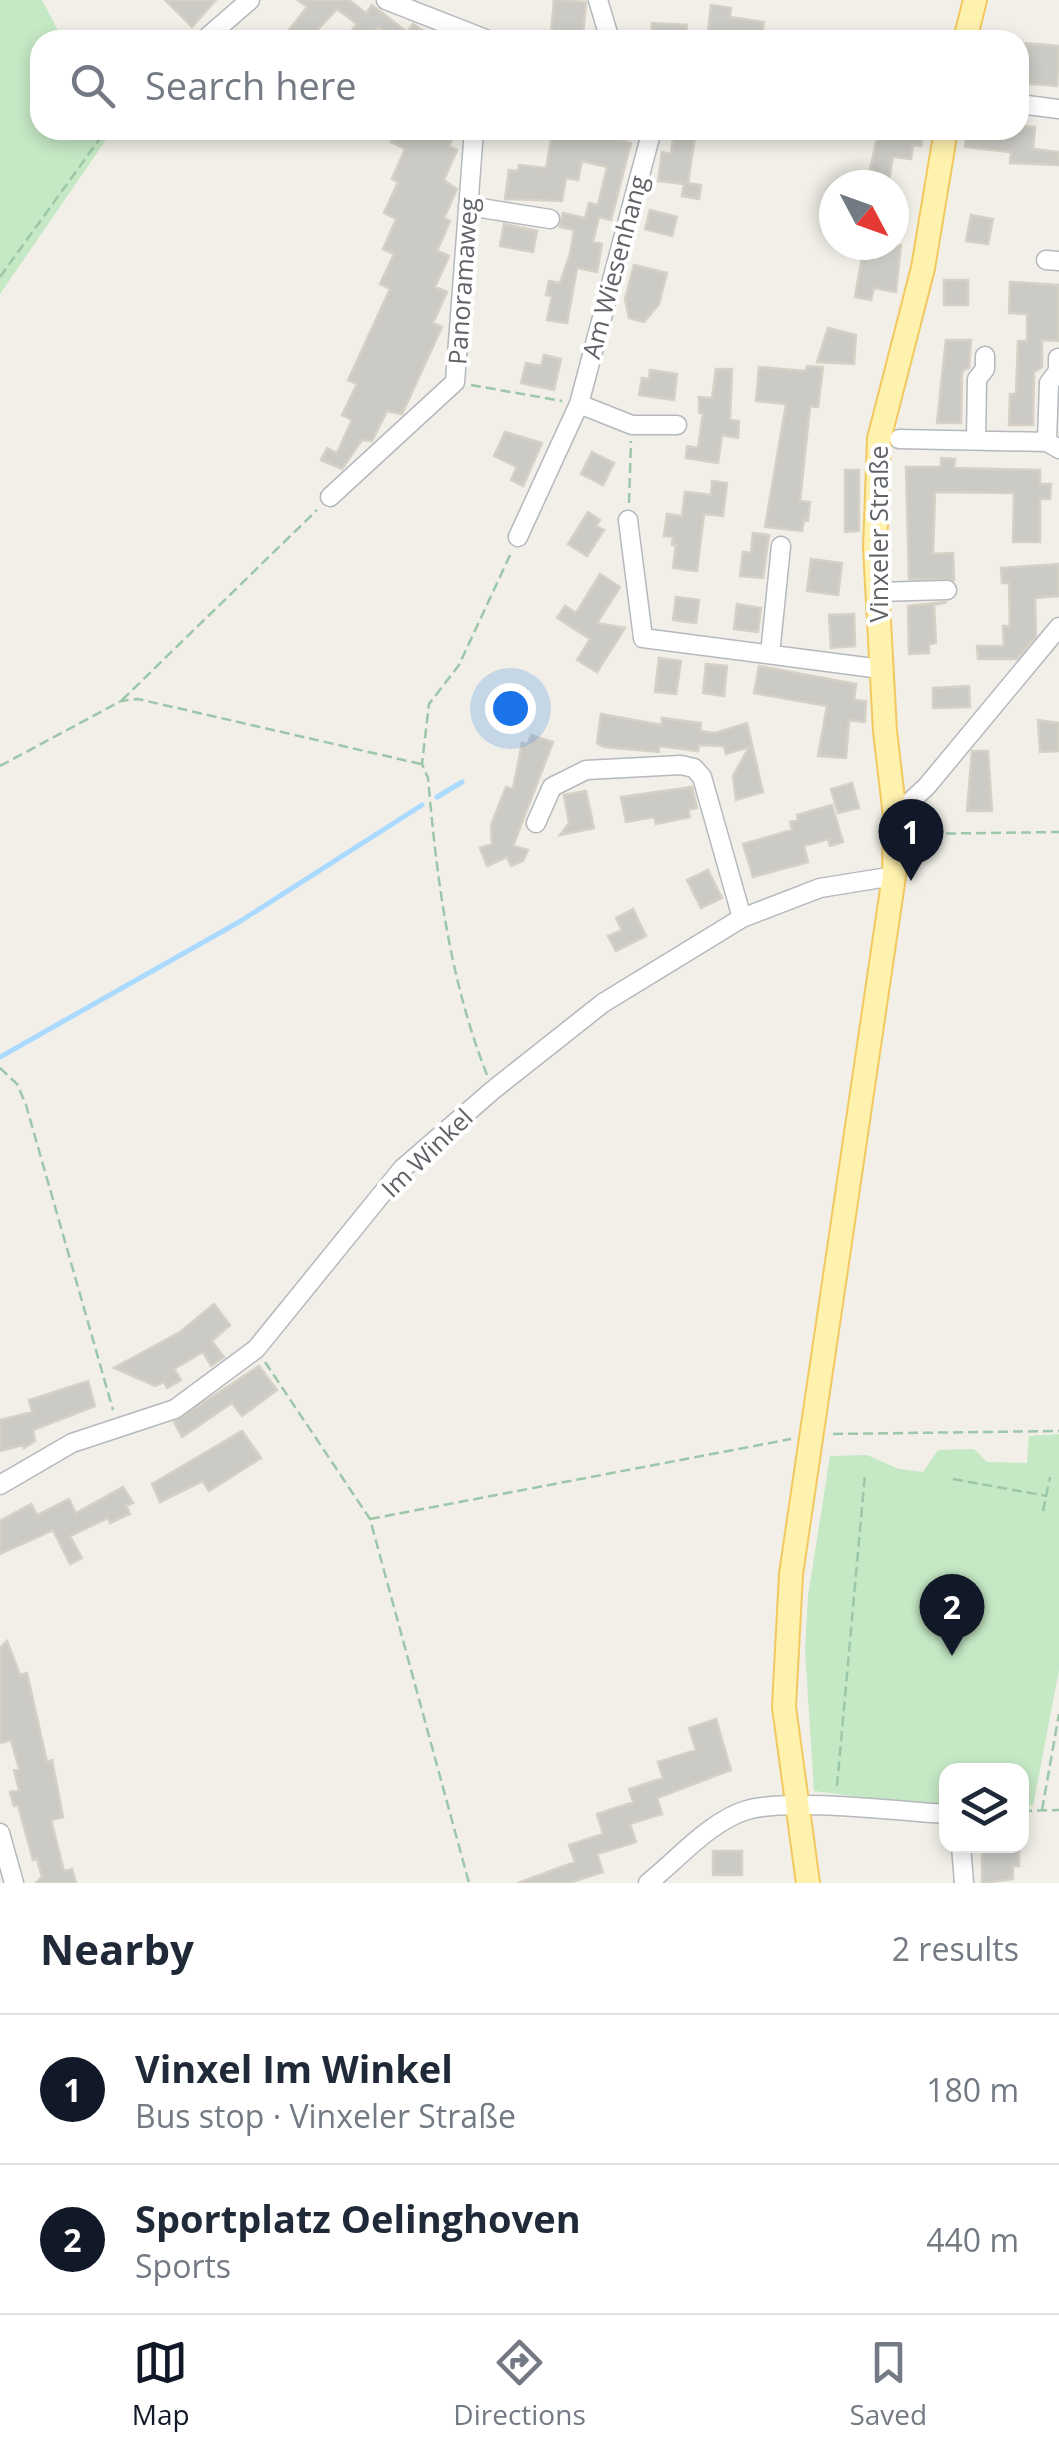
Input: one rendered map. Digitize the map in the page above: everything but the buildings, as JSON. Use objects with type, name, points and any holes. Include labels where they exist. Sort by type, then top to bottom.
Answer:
[{"type":"main road","points":[[968,30],[975,0]]},
{"type":"main road","name":"Vinxeler Straße","points":[[808,1883],[794,1808],[784,1707],[791,1574],[894,876],[895,816],[877,592],[878,439],[923,268],[944,140]]},
{"type":"street","points":[[216,30],[250,0]]},
{"type":"street","points":[[386,0],[460,30]]},
{"type":"street","points":[[598,0],[607,30]]},
{"type":"street","points":[[1029,105],[1059,109]]},
{"type":"street","name":"Panoramaweg","points":[[330,497],[455,382],[473,140]]},
{"type":"street","name":"Am Wiesenhang","points":[[518,536],[579,404],[649,140]]},
{"type":"street","points":[[468,206],[550,219]]},
{"type":"street","points":[[976,440],[978,379],[985,369],[985,356]]},
{"type":"street","points":[[899,439],[1053,445],[1049,383],[1058,371],[1058,358]]},
{"type":"street","points":[[579,404],[632,424],[676,425]]},
{"type":"street","points":[[628,520],[643,638],[881,669]]},
{"type":"street","points":[[770,654],[781,546]]},
{"type":"street","points":[[877,592],[947,590]]},
{"type":"street","points":[[895,816],[927,786],[1059,627]]},
{"type":"street","points":[[536,823],[552,787],[586,770],[680,765],[694,768],[702,778],[742,918]]},
{"type":"street","name":"Im Winkel","points":[[0,1485],[72,1442],[176,1409],[256,1349],[402,1170],[492,1090],[604,1003],[742,918],[820,888],[894,876]]},
{"type":"street","points":[[648,1883],[725,1820],[746,1810],[939,1814]]},
{"type":"street","points":[[0,1834],[14,1883]]},
{"type":"street","points":[[962,1853],[964,1883]]},
{"type":"path","points":[[0,277],[99,140]]},
{"type":"path","points":[[455,382],[579,404]]},
{"type":"path","points":[[628,520],[632,424]]},
{"type":"path","points":[[0,766],[121,701],[330,497]]},
{"type":"path","points":[[492,1090],[446,937],[431,841],[428,778],[422,764],[430,704],[458,666],[518,536]]},
{"type":"path","points":[[121,701],[138,699],[277,728],[422,764]]},
{"type":"path","points":[[895,816],[908,834],[1059,832]]},
{"type":"path","points":[[0,1068],[18,1084],[26,1104],[119,1429]]},
{"type":"path","points":[[256,1349],[370,1519],[469,1883]]},
{"type":"path","points":[[370,1519],[813,1436],[1059,1431]]},
{"type":"path","points":[[836,1770],[865,1474]]},
{"type":"path","points":[[1043,1511],[1050,1477]]},
{"type":"path","points":[[953,1479],[1047,1496]]},
{"type":"path","points":[[1042,1810],[1059,1714]]},
{"type":"path","points":[[1029,1811],[1059,1810]]},
{"type":"green space","points":[[0,0],[42,0],[58,30],[30,30],[30,140],[106,140],[0,294]]},
{"type":"green space","points":[[1059,1434],[1059,1670],[1033,1806],[1029,1806],[1029,1763],[939,1763],[939,1807],[814,1791],[805,1650],[808,1596],[830,1456],[867,1455],[899,1469],[923,1472],[938,1450],[974,1449],[987,1462],[1027,1463],[1029,1436]]},
{"type":"waterway","points":[[437,797],[462,782]]},
{"type":"waterway","points":[[0,1057],[239,922],[422,805]]},
{"type":"place","name":"Vinxel Im Winkel","points":[[911,881]]},
{"type":"place","name":"Sportplatz Oelinghoven","points":[[952,1656]]}]
